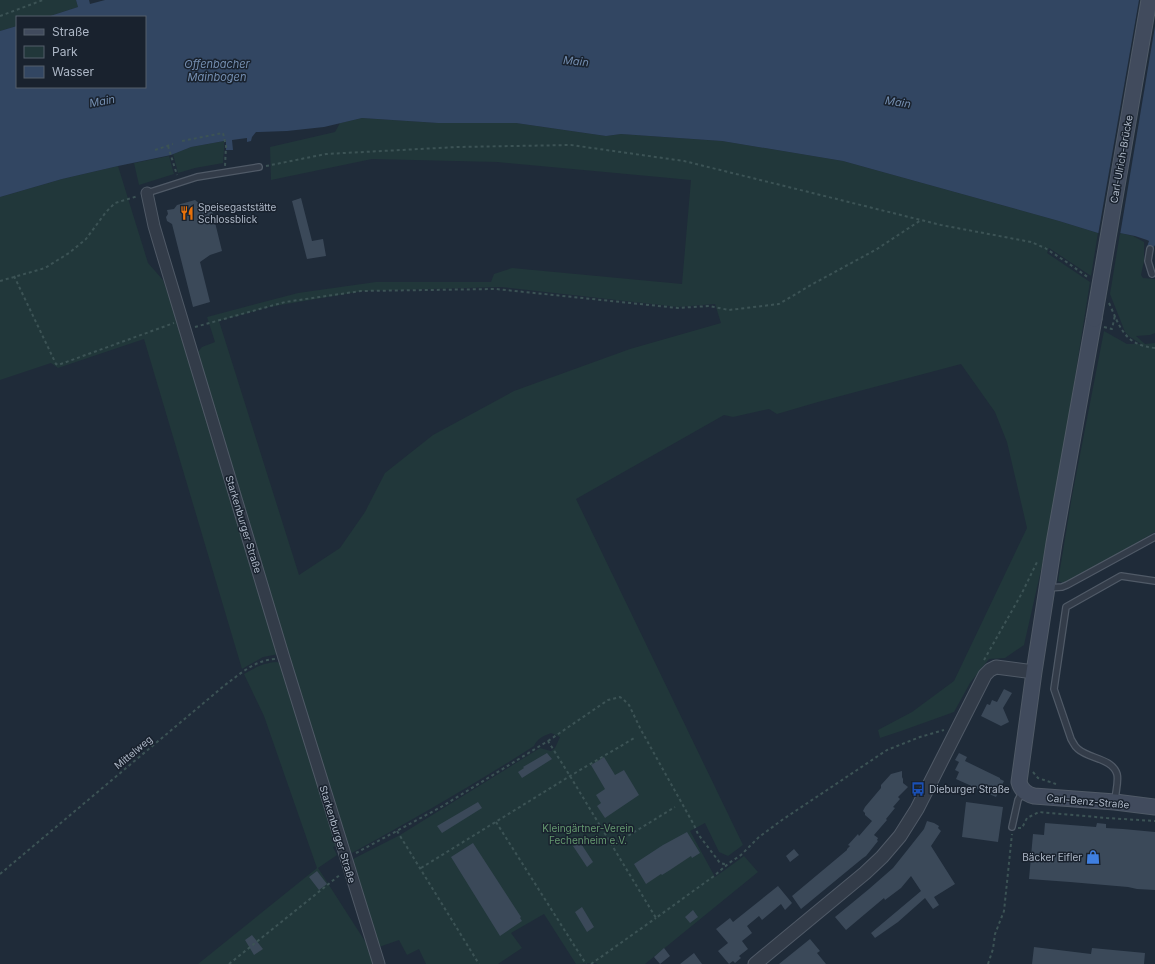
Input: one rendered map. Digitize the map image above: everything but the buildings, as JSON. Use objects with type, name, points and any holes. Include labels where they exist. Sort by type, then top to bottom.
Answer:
[{"type":"main road","name":"Carl-Ulrich-Brücke","points":[[1023,791],[1019,778],[1054,543],[1149,0]]},
{"type":"main road","name":"Carl-Benz-Straße","points":[[1023,791],[1029,795],[1155,807]]},
{"type":"street","name":"Starkenburger Straße","points":[[147,193],[154,226],[284,658],[379,964]]},
{"type":"street","points":[[755,964],[865,873],[894,844],[917,809],[956,735],[985,675],[996,667],[1034,672]]},
{"type":"lane","points":[[147,193],[197,177],[259,167]]},
{"type":"lane","points":[[1150,249],[1148,261],[1152,274]]},
{"type":"lane","points":[[1048,588],[1067,585],[1155,537]]},
{"type":"lane","points":[[1115,802],[1116,771],[1110,764],[1081,752],[1075,746],[1071,739],[1054,689],[1066,607],[1121,576],[1155,581]]},
{"type":"lane","points":[[1012,827],[1018,800],[1023,791]]},
{"type":"path","points":[[0,16],[43,0]]},
{"type":"path","points":[[182,141],[224,134],[226,146],[225,173]]},
{"type":"path","points":[[155,150],[173,144]]},
{"type":"path","points":[[259,167],[326,154],[457,147],[571,145],[684,162],[941,225],[1030,242],[1045,248]]},
{"type":"path","points":[[168,146],[179,183]]},
{"type":"path","points":[[0,281],[45,268],[69,253],[86,239],[106,212],[115,203],[147,193]]},
{"type":"path","points":[[14,276],[56,364],[58,365],[184,325],[285,302],[360,291],[496,289],[678,308],[709,306],[729,310],[778,304],[877,249],[920,220]]},
{"type":"path","points":[[1112,329],[1115,315]]},
{"type":"path","points":[[990,670],[984,659],[1022,593],[1039,557]]},
{"type":"path","name":"Mittelweg","points":[[0,874],[224,685],[254,664],[268,659],[284,658]]},
{"type":"path","points":[[229,964],[347,863],[353,855],[441,807],[548,741],[608,700],[620,697],[623,698],[629,705],[641,730],[698,834],[720,863],[728,863]]},
{"type":"path","points":[[591,964],[714,876],[759,837],[782,820],[887,750],[920,737],[945,730],[956,735]]},
{"type":"path","points":[[421,868],[636,737]]},
{"type":"path","points":[[548,741],[656,918]]},
{"type":"path","points":[[612,845],[675,807]]},
{"type":"path","points":[[988,964],[993,948],[995,934],[1004,911],[1012,827],[1022,828],[1027,818],[1039,812],[1155,821]]},
{"type":"path","points":[[496,822],[586,964]]},
{"type":"path","points":[[397,831],[479,964]]},
{"type":"green space","points":[[0,0],[76,0],[78,7],[50,16],[16,16],[16,26],[0,31]]},
{"type":"green space","name":"Kleingärtner-Verein Fechenheim e.V.","points":[[362,118],[438,123],[516,123],[606,136],[621,134],[722,141],[843,161],[1098,233],[1091,276],[1049,248],[1047,253],[1090,282],[1053,517],[1024,645],[1005,658],[989,659],[970,683],[954,712],[880,738],[878,730],[912,712],[954,681],[1027,528],[1007,442],[995,412],[961,364],[777,414],[769,409],[733,417],[724,415],[576,499],[743,845],[728,856],[719,852],[705,823],[690,831],[715,877],[744,856],[758,872],[645,964],[576,964],[544,914],[511,933],[522,948],[498,964],[426,964],[419,949],[407,955],[399,940],[379,947],[353,859],[400,835],[540,748],[551,751],[555,748],[560,737],[551,733],[543,737],[537,741],[534,746],[444,801],[352,853],[349,850],[195,355],[202,347],[215,342],[207,317],[298,293],[376,282],[491,282],[494,274],[512,268],[682,284],[691,180],[497,162],[372,159],[271,180],[270,147],[335,132],[340,123]],"holes":[[[502,287],[678,307],[715,304],[721,323],[630,349],[514,391],[433,435],[385,473],[365,512],[340,548],[299,575],[219,321],[269,307],[363,291]]]},
{"type":"green space","points":[[224,141],[223,163],[178,173],[173,154],[191,147]]},
{"type":"green space","points":[[169,156],[174,174],[139,185],[134,163]]},
{"type":"green space","points":[[118,166],[148,263],[163,280],[177,319],[279,654],[263,657],[242,669],[144,339],[58,368],[51,363],[0,380],[0,197],[62,179]]},
{"type":"green space","points":[[1120,233],[1133,236],[1144,242],[1144,261],[1141,275],[1143,278],[1155,279],[1155,333],[1136,336],[1145,344],[1155,343],[1155,532],[1065,584],[1058,581],[1072,496],[1104,331],[1127,344],[1141,344],[1125,332],[1110,294]]},
{"type":"green space","points":[[277,662],[283,665],[338,845],[333,847],[337,855],[318,868],[370,949],[375,964],[198,964],[317,868],[264,716],[244,674],[252,669],[268,663]]},
{"type":"water","points":[[76,0],[89,0],[90,4],[105,0],[1155,0],[1155,245],[1152,250],[1148,251],[1147,247],[1149,241],[1135,236],[1120,233],[1098,233],[843,161],[722,141],[621,134],[606,136],[516,123],[438,123],[362,118],[324,127],[287,131],[256,132],[251,141],[247,142],[247,138],[232,140],[233,150],[226,150],[226,140],[191,147],[171,155],[62,179],[0,197],[0,31],[16,26],[16,88],[146,88],[146,16],[50,16],[78,7]]},
{"type":"pier","points":[[1139,0],[1155,0],[1155,26],[1120,235],[1098,235]]},
{"type":"place","name":"Speisegaststätte Schlossblick","points":[[187,213]]},
{"type":"place","name":"Dieburger Straße","points":[[918,789]]},
{"type":"place","name":"Bäcker Eifler","points":[[1093,857]]},
{"type":"water label","name":"Main","points":[[576,61]]},
{"type":"water label","name":"Offenbacher Mainbogen","points":[[217,70]]},
{"type":"water label","name":"Main","points":[[102,101]]},
{"type":"water label","name":"Main","points":[[898,102]]}]
